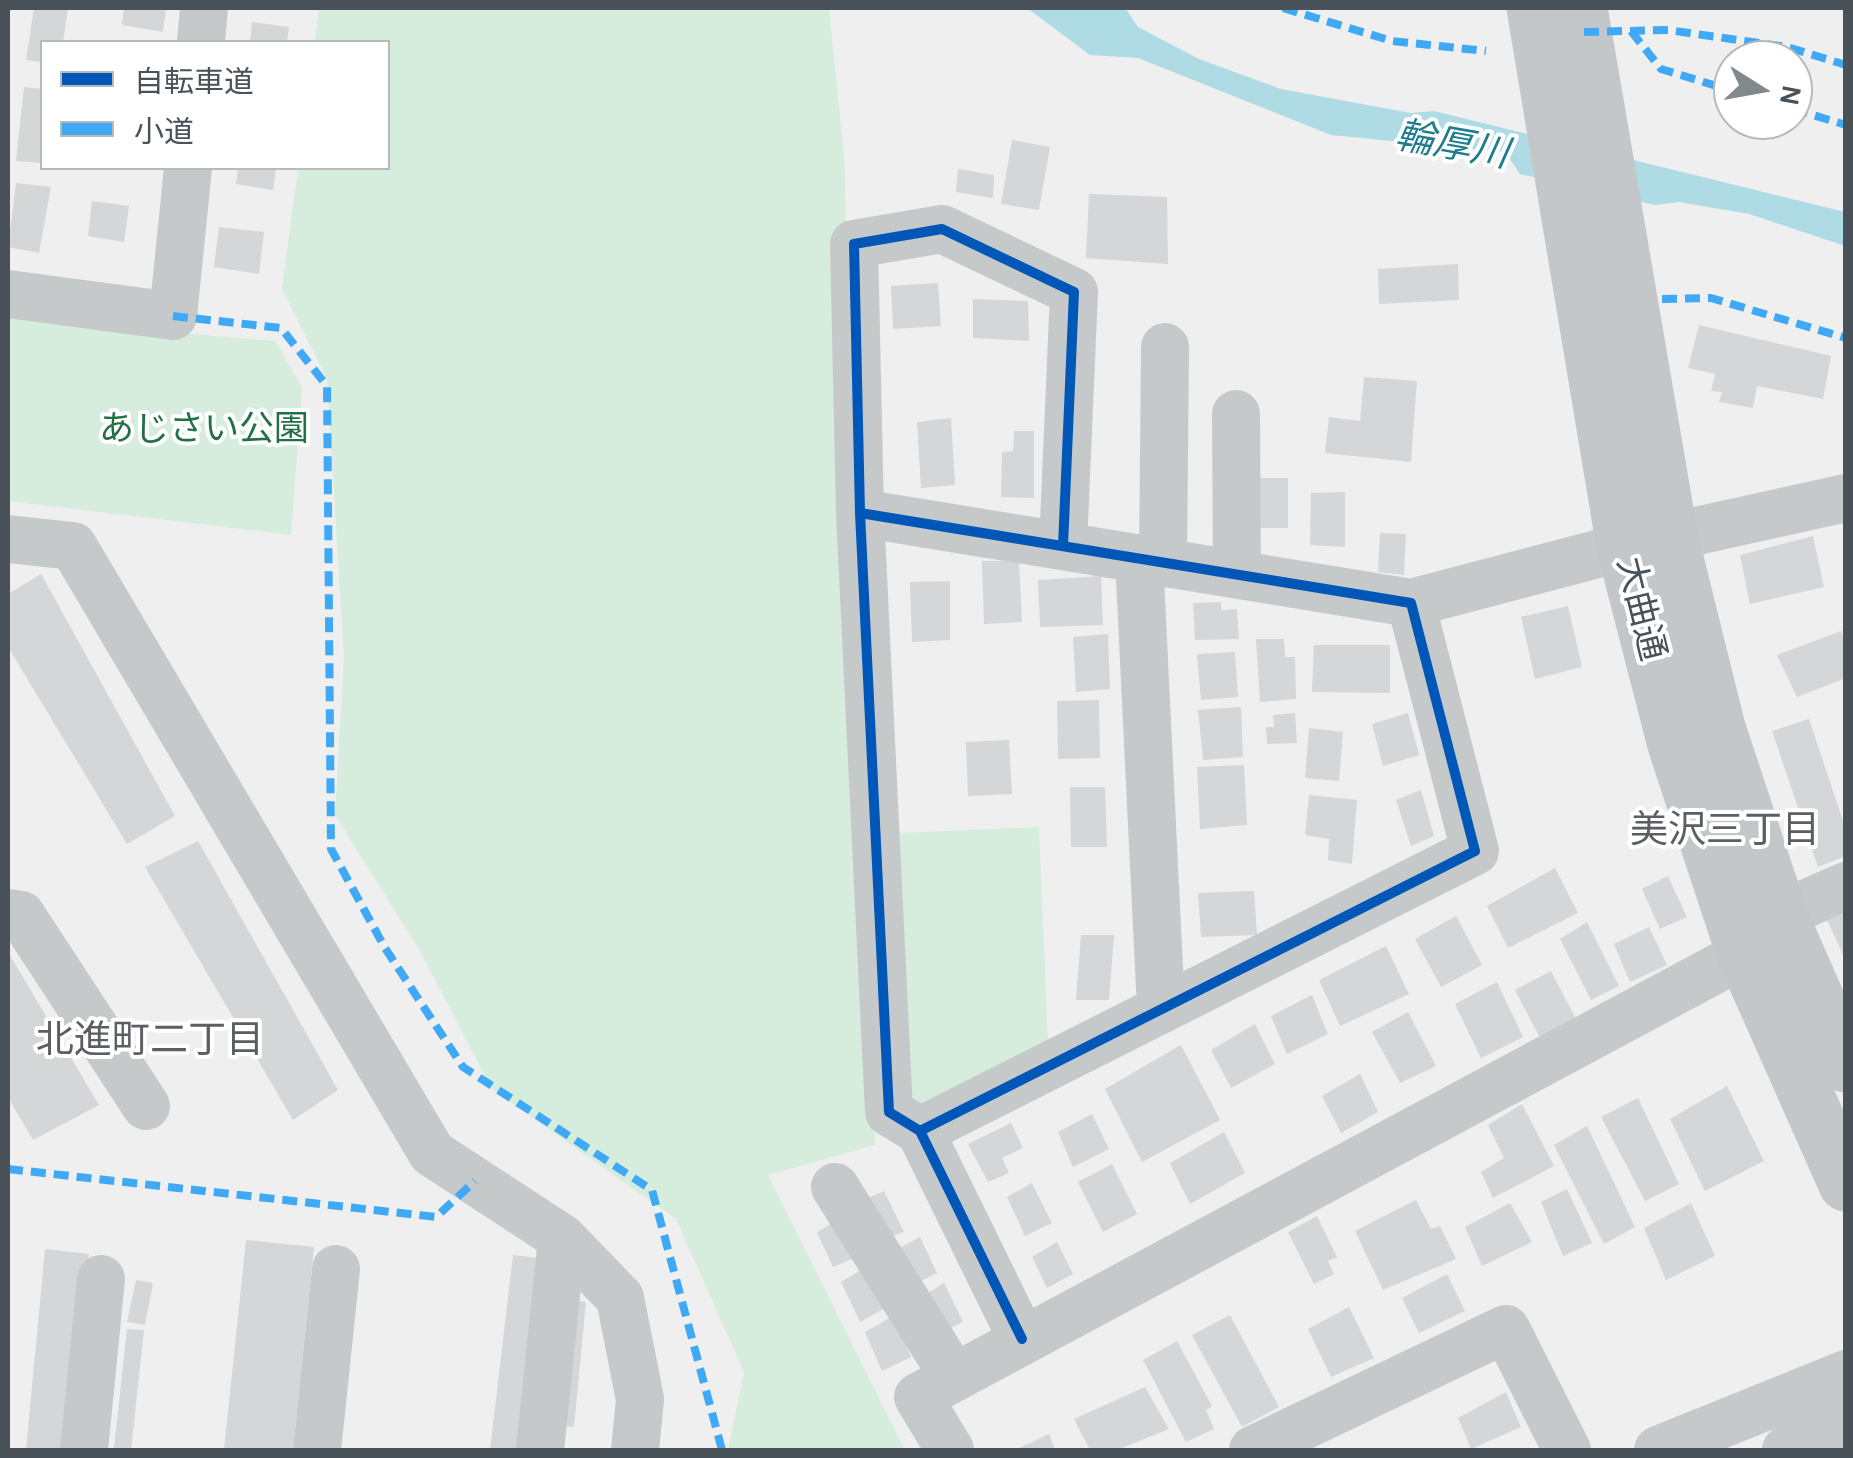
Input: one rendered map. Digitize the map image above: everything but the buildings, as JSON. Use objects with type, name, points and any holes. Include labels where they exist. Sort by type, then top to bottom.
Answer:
[{"type":"main road","name":"大曲通","points":[[1534,8],[1567,64],[1648,543],[1718,728],[1762,934],[1846,1184]]},
{"type":"main road","name":"大曲通","points":[[1567,64],[1580,8]]},
{"type":"main road","name":"大曲通","points":[[1762,934],[1846,1066]]},
{"type":"street","points":[[201,40],[204,8]]},
{"type":"street","points":[[8,294],[173,316],[188,170]]},
{"type":"street","points":[[1022,1339],[920,1131],[889,1112],[860,513],[854,244],[942,229],[1074,292],[1063,546]]},
{"type":"street","points":[[1161,1009],[1151,560],[1165,346]]},
{"type":"street","points":[[1236,414],[1236,574]]},
{"type":"street","points":[[860,513],[1411,603],[1846,498]]},
{"type":"street","points":[[8,539],[73,546],[432,1153],[562,1238],[620,1298],[640,1398],[634,1450]]},
{"type":"street","points":[[920,1131],[1475,851],[1411,603]]},
{"type":"street","points":[[950,1450],[918,1396],[1846,886]]},
{"type":"street","points":[[8,913],[20,915],[146,1106]]},
{"type":"street","points":[[835,1188],[954,1377]]},
{"type":"street","points":[[540,1450],[562,1238]]},
{"type":"street","points":[[317,1450],[336,1270]]},
{"type":"street","points":[[84,1450],[101,1279]]},
{"type":"street","points":[[1253,1450],[1506,1329],[1567,1450]]},
{"type":"street","points":[[1658,1450],[1846,1374]]},
{"type":"street","points":[[1786,1450],[1846,1424]]},
{"type":"green space","points":[[319,8],[829,8],[844,155],[875,1145],[768,1175],[905,1450],[728,1450],[744,1372],[676,1219],[492,1089],[420,951],[335,815],[344,658],[327,379],[282,289],[298,170],[390,170],[390,40],[315,40]]},
{"type":"green space","name":"あじさい公園","points":[[8,318],[275,341],[302,387],[291,535],[8,501]]},
{"type":"green space","points":[[1039,827],[1049,1066],[920,1131],[889,1112],[874,834]]},
{"type":"water","name":"輪厚川","points":[[1027,8],[1125,8],[1138,27],[1199,59],[1281,89],[1411,113],[1434,111],[1845,212],[1845,246],[1749,214],[1679,202],[1655,205],[1520,174],[1505,152],[1331,135],[1138,58],[1090,55]]},
{"type":"marked path","points":[[1283,8],[1392,41],[1486,51]]},
{"type":"marked path","points":[[1584,32],[1668,30],[1787,47],[1846,65]]},
{"type":"marked path","points":[[1631,31],[1661,69],[1713,85]]},
{"type":"marked path","points":[[1813,115],[1846,125]]},
{"type":"marked path","points":[[1662,299],[1711,298],[1846,338]]},
{"type":"marked path","points":[[173,316],[281,328],[327,386],[331,849],[385,948],[463,1067],[652,1190],[722,1450]]},
{"type":"marked path","points":[[8,1169],[436,1217],[475,1181]]},
{"type":"cycle path","points":[[1022,1339],[920,1131],[889,1112],[860,513],[854,244],[942,229],[1074,292],[1063,546]]},
{"type":"cycle path","points":[[860,513],[1411,603],[1475,851],[920,1131]]},
{"type":"district","name":"美沢三丁目","points":[[1725,831]]},
{"type":"district","name":"北進町二丁目","points":[[150,1041]]}]
